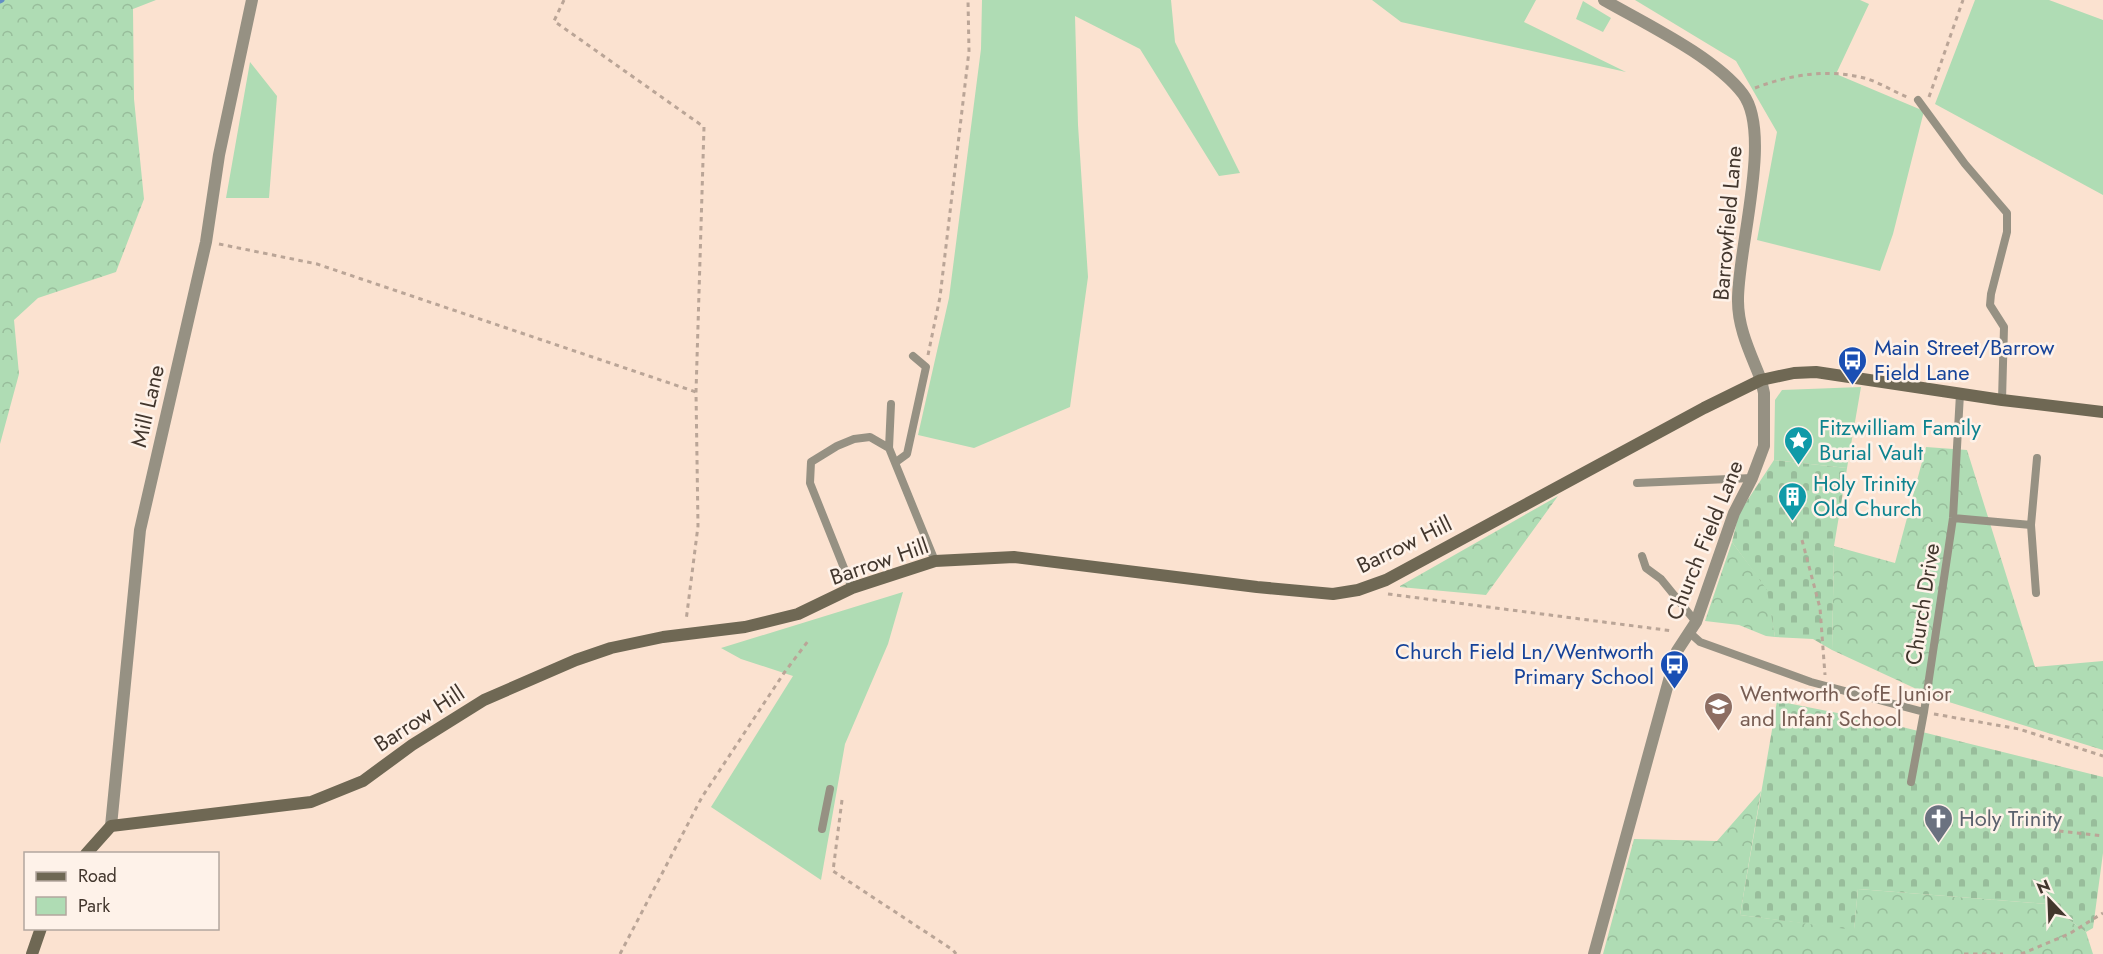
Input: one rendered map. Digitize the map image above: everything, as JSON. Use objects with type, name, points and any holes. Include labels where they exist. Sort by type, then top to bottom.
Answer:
[{"type":"main road","name":"Barrow Hill","points":[[111,826],[311,802],[363,781],[412,745],[484,700],[576,660],[611,648],[685,634],[744,627],[798,614],[852,588],[935,561],[1014,557],[1268,588],[1333,594],[1358,590],[1386,580],[1704,408],[1761,380],[1794,373],[1816,372],[2002,400],[2103,412]]},
{"type":"main road","points":[[88,852],[111,826]]},
{"type":"main road","points":[[32,954],[40,930]]},
{"type":"street","name":"Mill Lane","points":[[111,826],[141,530],[206,242],[219,155],[252,0]]},
{"type":"street","name":"Barrowfield Lane","points":[[1604,0],[1710,62],[1743,94],[1751,107],[1756,140],[1738,301],[1742,334],[1761,380]]},
{"type":"street","name":"Church Field Lane","points":[[1594,954],[1677,651],[1693,627],[1734,513],[1752,478],[1764,446],[1764,393],[1761,380]]},
{"type":"lane","points":[[1918,100],[1965,164],[2007,213],[2007,232],[1990,294],[1990,305],[2004,327],[2002,400]]},
{"type":"lane","points":[[896,462],[907,454],[926,367],[913,356]]},
{"type":"lane","name":"Church Drive","points":[[1911,782],[1924,712],[1953,518],[1960,394]]},
{"type":"lane","points":[[891,404],[889,448],[935,561]]},
{"type":"lane","points":[[852,588],[810,483],[811,462],[837,446],[854,439],[870,437],[889,448]]},
{"type":"lane","points":[[2036,593],[2031,525],[2037,458]]},
{"type":"lane","points":[[1637,483],[1752,478]]},
{"type":"lane","points":[[1953,518],[2031,525]]},
{"type":"lane","points":[[1642,556],[1647,568],[1661,579],[1693,627],[1700,642],[1826,686],[1924,712]]},
{"type":"lane","points":[[822,829],[830,789]]},
{"type":"path","points":[[564,0],[554,21],[704,126],[696,392],[698,526],[685,634]]},
{"type":"path","points":[[926,367],[940,297],[969,51],[969,0]]},
{"type":"path","points":[[1743,94],[1776,80],[1822,72],[1862,77],[1918,100],[1928,100],[1963,0]]},
{"type":"path","points":[[206,242],[317,264],[696,392]]},
{"type":"path","points":[[1802,540],[1820,608],[1826,686]]},
{"type":"path","points":[[1412,597],[1693,627]]},
{"type":"path","points":[[620,954],[702,797],[784,673],[808,641]]},
{"type":"path","points":[[1924,712],[2019,729],[2103,756]]},
{"type":"path","points":[[830,789],[842,798],[833,871],[956,954]]},
{"type":"path","points":[[2059,831],[2103,836]]},
{"type":"path","points":[[2021,954],[2069,934],[2103,913]]},
{"type":"path","points":[[1964,954],[2003,954]]},
{"type":"green space","points":[[0,0],[156,0],[133,9],[134,99],[144,199],[116,272],[38,298],[14,320],[19,374],[0,444]]},
{"type":"green space","points":[[982,0],[1171,0],[1175,42],[1240,173],[1219,176],[1140,49],[1075,16],[1078,125],[1088,277],[1070,407],[974,448],[918,435],[949,298],[981,49]]},
{"type":"green space","points":[[1372,0],[1536,0],[1524,22],[1626,72],[1401,22]]},
{"type":"green space","points":[[1635,0],[1860,0],[1869,4],[1836,74],[1924,111],[1893,234],[1880,271],[1757,240],[1777,132],[1736,61]]},
{"type":"green space","points":[[1975,0],[2049,0],[2103,20],[2103,195],[1935,104]]},
{"type":"green space","points":[[1583,1],[1611,18],[1603,32],[1576,19]]},
{"type":"green space","points":[[250,62],[277,96],[269,198],[226,198]]},
{"type":"green space","points":[[1861,387],[1847,468],[1774,460],[1775,400],[1782,390]]},
{"type":"green space","points":[[1926,447],[1967,450],[2035,667],[2103,661],[2103,750],[1936,698],[1832,650],[1834,546],[1895,563]]},
{"type":"green space","points":[[1774,460],[1847,468],[1834,546],[1832,650],[1813,639],[1775,637],[1767,590],[1732,542],[1739,513]]},
{"type":"green space","points":[[1558,496],[1486,595],[1400,587],[1400,586]]},
{"type":"green space","points":[[1732,542],[1768,590],[1775,637],[1766,636],[1739,625],[1705,621]]},
{"type":"green space","points":[[903,592],[888,644],[845,744],[821,880],[711,807],[793,676],[741,659],[721,648]]},
{"type":"green space","points":[[1777,701],[1878,721],[2103,777],[2103,853],[2093,928],[2086,932],[2047,904],[1858,889],[1854,930],[1740,915]]},
{"type":"green space","points":[[1761,791],[1740,915],[1854,929],[1858,889],[2047,904],[2086,932],[2093,954],[1603,954],[1634,839],[1717,841]]},
{"type":"place","name":"Main Street/Barrow Field Lane","points":[[1853,386]]},
{"type":"place","name":"Fitzwilliam Family Burial Vault","points":[[1798,466]]},
{"type":"place","name":"Holy Trinity Old Church","points":[[1792,522]]},
{"type":"place","name":"Church Field Ln/Wentworth Primary School","points":[[1675,690]]},
{"type":"place","name":"Wentworth CofE Junior and Infant School","points":[[1719,732]]},
{"type":"place","name":"Holy Trinity","points":[[1938,844]]}]
